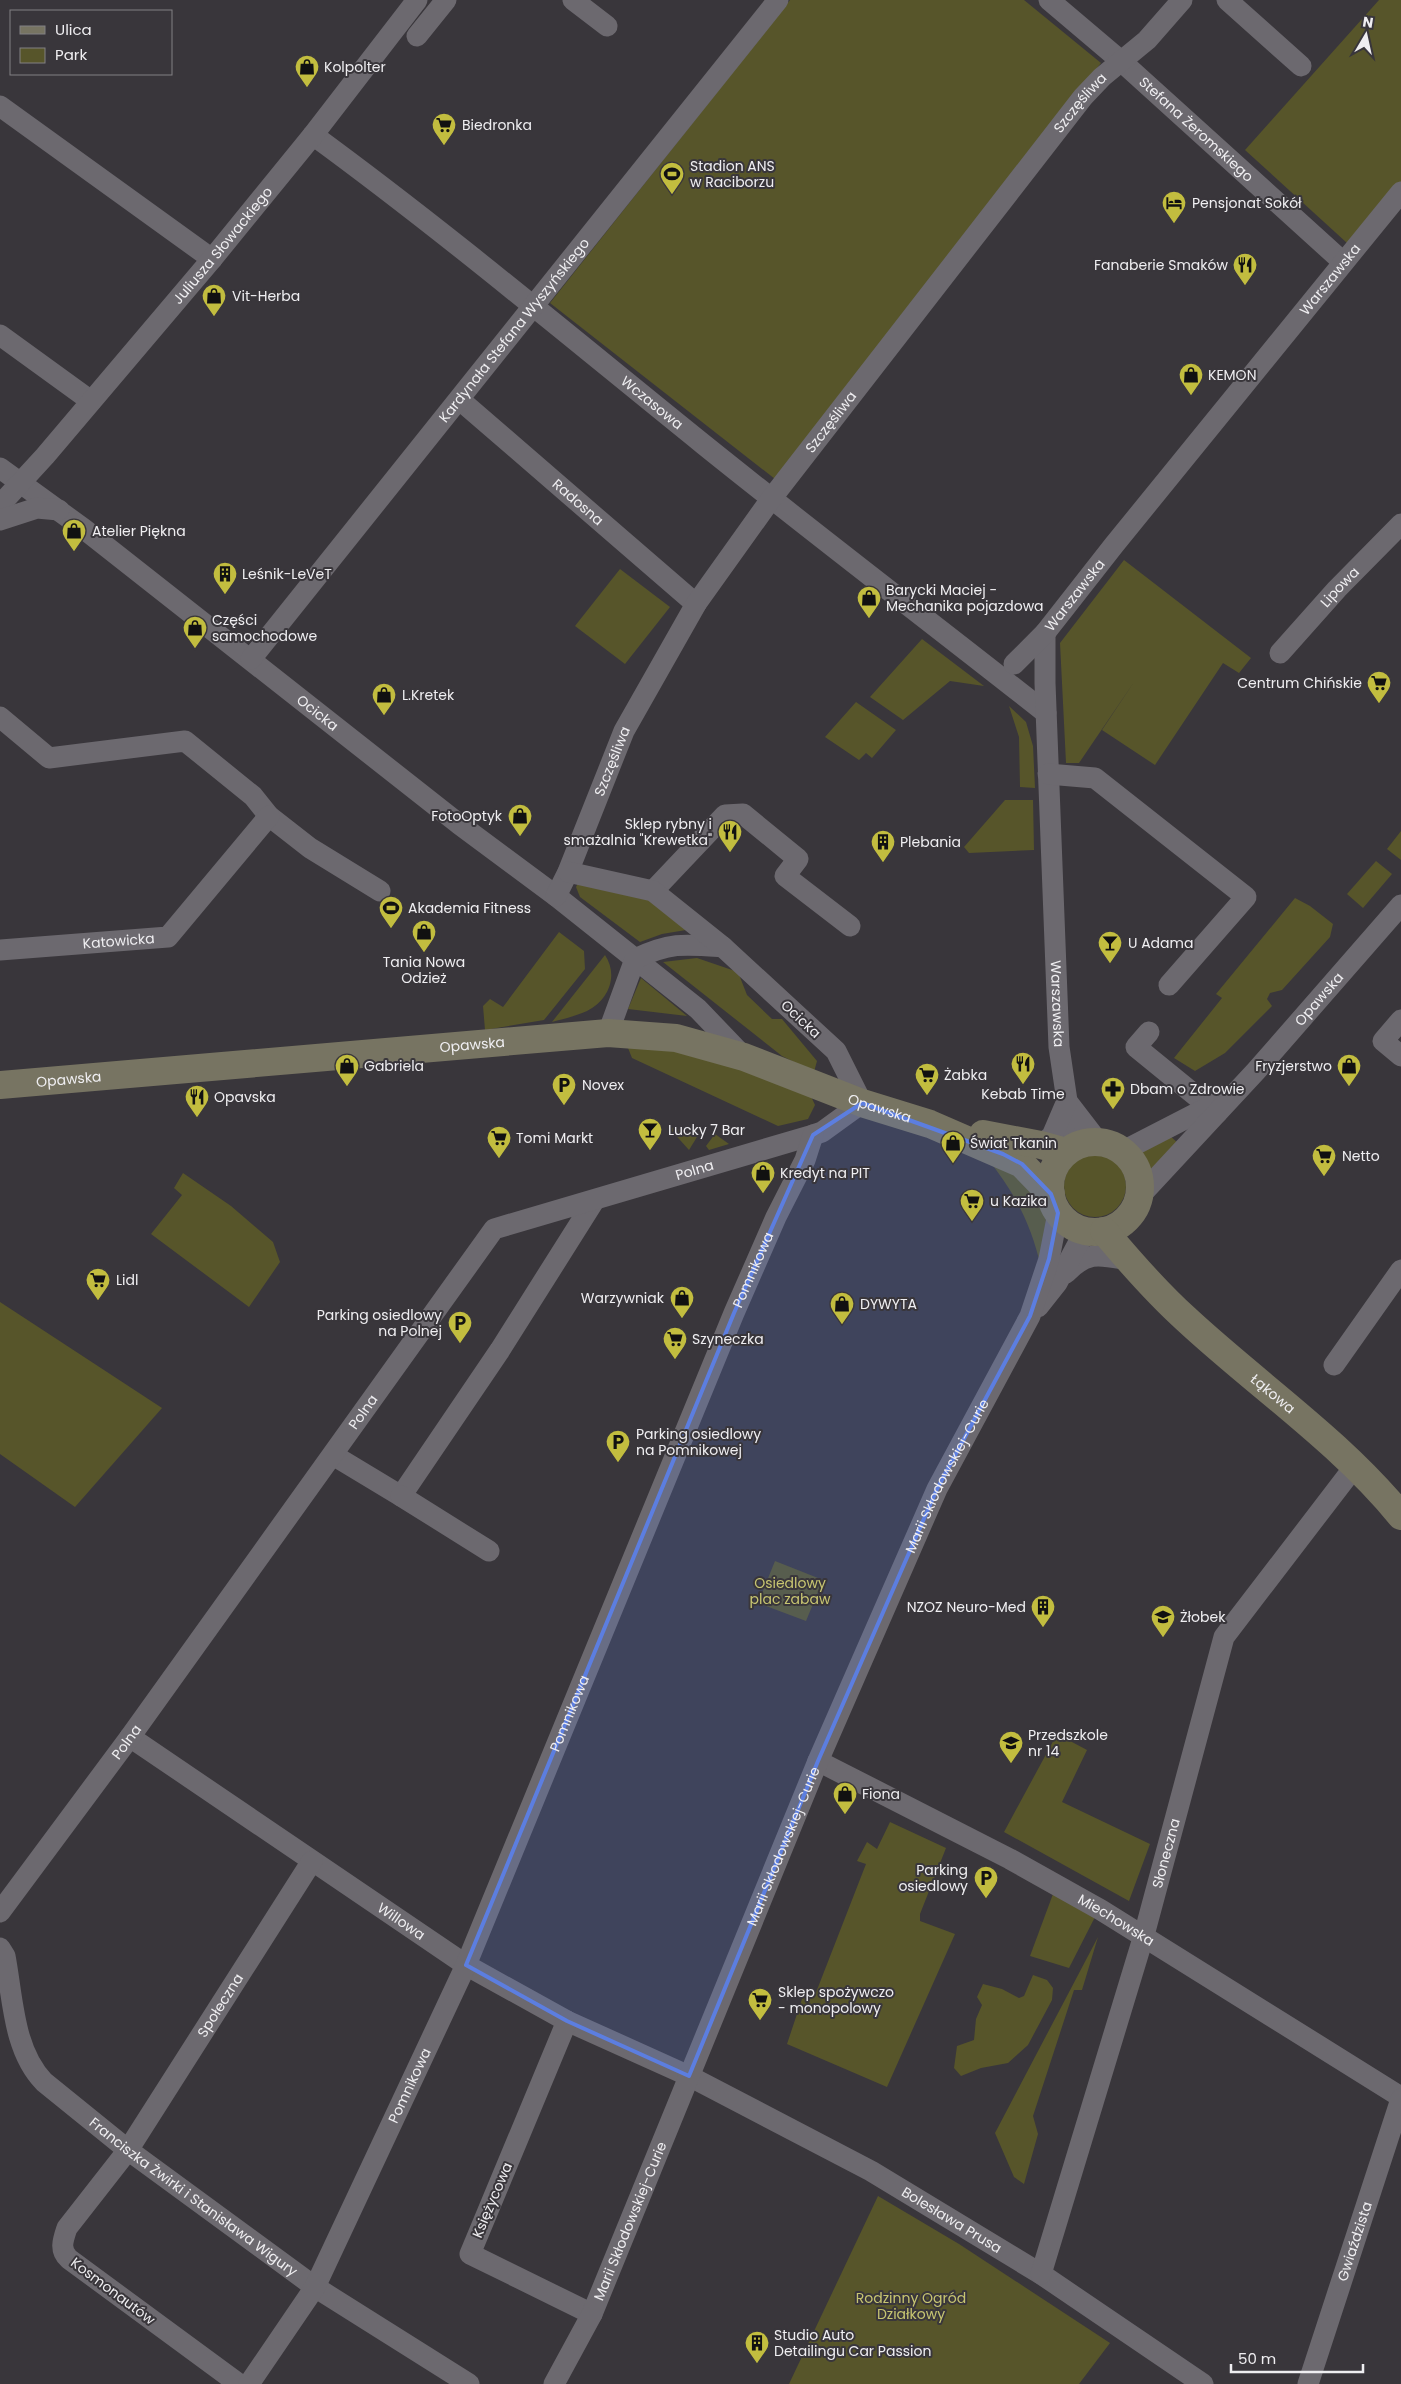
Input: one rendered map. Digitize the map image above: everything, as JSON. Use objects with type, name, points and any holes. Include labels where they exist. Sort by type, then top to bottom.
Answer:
[{"type":"main road","name":"Opawska","points":[[0,1084],[608,1033],[676,1038],[744,1057],[862,1103],[930,1124],[1022,1164],[1054,1204]]},
{"type":"main road","name":"Opawska","points":[[930,1124],[1041,1145],[1090,1149]]},
{"type":"main road","points":[[1090,1149],[1131,1161],[1137,1172],[1139,1185],[1133,1208],[1114,1227],[1098,1231],[1076,1228],[1054,1204],[1052,1172],[1090,1149]]},
{"type":"main road","name":"Łąkowa","points":[[1133,1208],[1135,1267]]},
{"type":"main road","name":"Łąkowa","points":[[1098,1231],[1186,1320],[1355,1466],[1401,1516]]},
{"type":"street","name":"Juliusza Słowackiego","points":[[20,483],[212,259],[313,135],[417,0]]},
{"type":"street","points":[[416,36],[446,0]]},
{"type":"street","points":[[573,0],[607,26]]},
{"type":"street","name":"Kardynała Stefana Wyszyńskiego","points":[[251,659],[778,0]]},
{"type":"street","name":"Stefana Żeromskiego","points":[[1049,0],[1121,61],[1344,262]]},
{"type":"street","name":"Szczęśliwa","points":[[556,896],[568,872],[624,731],[696,604],[771,499],[1083,97],[1102,77],[1146,40],[1182,0]]},
{"type":"street","points":[[1228,0],[1301,66]]},
{"type":"street","points":[[0,106],[212,259]]},
{"type":"street","name":"Wczasowa","points":[[313,135],[452,242],[771,499],[993,669],[1046,713]]},
{"type":"street","name":"Warszawska","points":[[1090,1149],[1067,1101],[1059,1047],[1048,774],[1045,633],[1344,262],[1397,206]]},
{"type":"street","points":[[0,335],[91,400]]},
{"type":"street","name":"Radosna","points":[[460,400],[696,604]]},
{"type":"street","name":"Ocicka","points":[[0,468],[59,510],[459,824],[556,896],[698,1009],[744,1057]]},
{"type":"street","points":[[0,505],[20,483]]},
{"type":"street","points":[[0,520],[37,508],[59,510]]},
{"type":"street","name":"Lipowa","points":[[1280,653],[1337,589],[1401,524]]},
{"type":"street","points":[[1014,664],[1045,633]]},
{"type":"street","points":[[993,669],[1014,664],[1045,674]]},
{"type":"street","points":[[1012,686],[1045,674]]},
{"type":"street","points":[[0,717],[49,758],[185,741],[253,796],[269,816],[310,848],[380,891]]},
{"type":"street","points":[[1048,774],[1095,778],[1246,897],[1169,985]]},
{"type":"street","points":[[653,891],[725,816],[742,814],[798,859],[785,876],[850,926]]},
{"type":"street","name":"Katowicka","points":[[0,950],[168,937],[269,816]]},
{"type":"street","name":"Ocicka","points":[[568,872],[653,891],[723,947],[836,1051],[862,1103]]},
{"type":"street","name":"Opawska","points":[[1133,1208],[1214,1110],[1236,1093],[1401,905]]},
{"type":"street","points":[[608,1033],[635,959],[668,945],[723,947]]},
{"type":"street","points":[[1401,1020],[1383,1041],[1401,1056]]},
{"type":"street","points":[[1149,1032],[1136,1047],[1214,1110]]},
{"type":"street","points":[[1041,1145],[1052,1136],[1067,1101]]},
{"type":"street","name":"Polna","points":[[0,1912],[130,1737],[494,1229],[822,1132],[862,1103]]},
{"type":"street","name":"Opawska","points":[[1090,1149],[1214,1110]]},
{"type":"street","name":"Pomnikowa","points":[[315,2288],[466,1965],[734,1313],[776,1217],[805,1160],[813,1135]]},
{"type":"street","points":[[401,1496],[500,1350],[594,1200]]},
{"type":"street","name":"Marii Skłodowskiej-Curie","points":[[554,2384],[592,2314],[818,1762],[937,1489],[1030,1316],[1049,1259],[1054,1204]]},
{"type":"street","name":"Marii Skłodowskiej-Curie","points":[[1058,1283],[1080,1240],[1098,1231]]},
{"type":"street","name":"Marii Skłodowskiej-Curie","points":[[1030,1316],[1075,1264],[1089,1256],[1097,1255],[1135,1267]]},
{"type":"street","points":[[1334,1365],[1401,1270]]},
{"type":"street","points":[[333,1455],[489,1551]]},
{"type":"street","name":"Słoneczna","points":[[1041,2274],[1144,1934],[1224,1638],[1355,1466]]},
{"type":"street","name":"Willowa","points":[[130,1737],[466,1965],[567,2021],[689,2076]]},
{"type":"street","name":"Miechowska","points":[[818,1762],[1010,1859],[1144,1934],[1401,2098]]},
{"type":"street","name":"Społeczna","points":[[128,2150],[312,1861]]},
{"type":"street","name":"Franciszka Żwirki i Stanisława Wigury","points":[[0,1948],[5,1956],[21,2043],[34,2072],[128,2150],[315,2288],[469,2384]]},
{"type":"street","name":"Księżycowa","points":[[567,2021],[470,2254],[592,2314]]},
{"type":"street","name":"Bolesława Prusa","points":[[689,2076],[872,2171],[1041,2274],[1203,2384]]},
{"type":"street","name":"Gwiaździsta","points":[[1308,2384],[1401,2098]]},
{"type":"street","name":"Kosmonautów","points":[[128,2150],[67,2228],[62,2248],[64,2254],[239,2384]]},
{"type":"street","points":[[249,2384],[315,2288]]},
{"type":"highlighted area","points":[[862,1103],[1003,1154],[1022,1164],[1051,1194],[1058,1213],[1049,1259],[1030,1316],[937,1489],[818,1761],[689,2076],[567,2021],[466,1965],[734,1313],[813,1135]]},
{"type":"green space","name":"Stadion ANS w Raciborzu","points":[[790,0],[1024,0],[1101,63],[775,479],[550,303]]},
{"type":"green space","points":[[1379,0],[1401,0],[1401,184],[1347,243],[1245,150]]},
{"type":"green space","points":[[1124,560],[1251,658],[1239,673],[1223,663],[1155,765],[1102,730],[1134,682],[1079,763],[1066,763],[1060,643]]},
{"type":"green space","points":[[620,569],[670,607],[625,664],[575,626]]},
{"type":"green space","points":[[922,639],[984,686],[950,681],[903,720],[870,697]]},
{"type":"green space","points":[[856,702],[896,730],[872,758],[866,753],[859,760],[825,737]]},
{"type":"green space","points":[[1009,706],[1026,722],[1033,746],[1035,788],[1020,787],[1019,737]]},
{"type":"green space","points":[[1005,800],[1033,800],[1034,850],[969,853],[964,847]]},
{"type":"green space","points":[[1401,831],[1401,860],[1387,849]]},
{"type":"green space","points":[[1376,861],[1392,874],[1363,908],[1347,894]]},
{"type":"green space","points":[[579,881],[654,900],[692,929],[662,934],[640,942],[580,897],[576,887]]},
{"type":"green space","points":[[1295,898],[1310,906],[1333,924],[1330,937],[1282,990],[1270,993],[1267,999],[1272,1006],[1225,1053],[1195,1071],[1174,1058],[1222,998],[1216,994]]},
{"type":"green space","points":[[559,932],[584,951],[585,969],[544,1020],[485,1030],[483,1006],[490,999],[503,1007]]},
{"type":"green space","points":[[605,955],[611,971],[611,979],[606,994],[601,1001],[587,1011],[552,1022]]},
{"type":"green space","points":[[697,958],[738,972],[747,995],[772,1019],[782,1019],[817,1061],[814,1072],[782,1056],[663,962]]},
{"type":"green space","points":[[641,978],[687,1016],[628,1009]]},
{"type":"green space","points":[[626,1043],[665,1044],[808,1090],[815,1105],[808,1119],[778,1126],[632,1058]]},
{"type":"green space","points":[[673,1127],[697,1137],[689,1150],[671,1130]]},
{"type":"green space","points":[[715,1134],[729,1144],[709,1150],[706,1146]]},
{"type":"green space","points":[[1168,1134],[1180,1145],[1148,1178],[1136,1150]]},
{"type":"green space","points":[[1095,1155],[1107,1157],[1117,1164],[1124,1174],[1126,1186],[1124,1198],[1117,1208],[1107,1215],[1095,1217],[1083,1215],[1073,1208],[1066,1198],[1064,1186],[1066,1174],[1073,1164],[1083,1157]]},
{"type":"green space","points":[[986,1157],[1010,1168],[1039,1197],[1047,1224],[1041,1268],[1033,1237],[1021,1209]]},
{"type":"green space","points":[[183,1173],[231,1206],[273,1242],[280,1262],[249,1307],[151,1234],[182,1195],[174,1188]]},
{"type":"green space","points":[[0,1302],[162,1408],[75,1507],[0,1454]]},
{"type":"green space","name":"Osiedlowy plac zabaw","points":[[775,1561],[823,1580],[806,1621],[758,1603]]},
{"type":"green space","points":[[1057,1734],[1087,1750],[1062,1802],[1150,1844],[1129,1901],[1004,1832]]},
{"type":"green space","points":[[890,1822],[946,1848],[920,1914],[920,1921],[955,1934],[887,2087],[787,2044],[804,1993],[815,1995],[866,1864],[857,1861],[867,1842],[877,1849]]},
{"type":"green space","points":[[1053,1894],[1095,1917],[1069,1968],[1030,1956]]},
{"type":"green space","points":[[1098,1937],[1082,1990],[1074,1990],[1033,2116],[1038,2134],[1024,2184],[1014,2177],[995,2133]]},
{"type":"green space","points":[[1033,1975],[1047,1980],[1053,1988],[1052,2000],[1028,2045],[1008,2063],[981,2068],[961,2076],[954,2068],[957,2046],[974,2040],[976,2019],[982,2005],[977,1997],[983,1984],[1002,1989],[1019,1998],[1024,1996]]},
{"type":"green space","name":"Rodzinny Ogród Działkowy","points":[[878,2196],[959,2244],[1110,2343],[1079,2384],[789,2384]]},
{"type":"place","name":"Kolpolter","points":[[307,88]]},
{"type":"place","name":"Biedronka","points":[[444,146]]},
{"type":"place","name":"Stadion ANS w Raciborzu","points":[[672,195]]},
{"type":"place","name":"Pensjonat Sokół","points":[[1174,224]]},
{"type":"place","name":"Fanaberie Smaków","points":[[1245,286]]},
{"type":"place","name":"Vit-Herba","points":[[214,317]]},
{"type":"place","name":"KEMON","points":[[1191,396]]},
{"type":"place","name":"Atelier Piękna","points":[[74,552]]},
{"type":"place","name":"Leśnik-LeVeT","points":[[225,595]]},
{"type":"place","name":"Barycki Maciej - Mechanika pojazdowa","points":[[869,619]]},
{"type":"place","name":"Części samochodowe","points":[[195,649]]},
{"type":"place","name":"Centrum Chińskie","points":[[1379,704]]},
{"type":"place","name":"L.Kretek","points":[[384,716]]},
{"type":"place","name":"FotoOptyk","points":[[520,837]]},
{"type":"place","name":"Sklep rybny i smażalnia \"Krewetka\"","points":[[730,853]]},
{"type":"place","name":"Plebania","points":[[883,863]]},
{"type":"place","name":"Akademia Fitness","points":[[391,929]]},
{"type":"place","name":"Tania Nowa Odzież","points":[[424,953]]},
{"type":"place","name":"U Adama","points":[[1110,964]]},
{"type":"place","name":"Kebab Time","points":[[1023,1085]]},
{"type":"place","name":"Gabriela","points":[[347,1087]]},
{"type":"place","name":"Fryzjerstwo","points":[[1349,1087]]},
{"type":"place","name":"Żabka","points":[[927,1096]]},
{"type":"place","name":"Novex","points":[[564,1106]]},
{"type":"place","name":"Dbam o Zdrowie","points":[[1113,1110]]},
{"type":"place","name":"Opavska","points":[[197,1118]]},
{"type":"place","name":"Lucky 7 Bar","points":[[650,1151]]},
{"type":"place","name":"Tomi Markt","points":[[499,1159]]},
{"type":"place","name":"Świat Tkanin","points":[[953,1164]]},
{"type":"place","name":"Netto","points":[[1324,1177]]},
{"type":"place","name":"Kredyt na PIT","points":[[763,1194]]},
{"type":"place","name":"u Kazika","points":[[972,1222]]},
{"type":"place","name":"Lidl","points":[[98,1301]]},
{"type":"place","name":"Warzywniak","points":[[682,1319]]},
{"type":"place","name":"DYWYTA","points":[[842,1325]]},
{"type":"place","name":"Parking osiedlowy na Polnej","points":[[460,1344]]},
{"type":"place","name":"Szyneczka","points":[[675,1360]]},
{"type":"place","name":"Parking osiedlowy na Pomnikowej","points":[[618,1463]]},
{"type":"place","name":"NZOZ Neuro-Med","points":[[1043,1628]]},
{"type":"place","name":"Żłobek","points":[[1163,1638]]},
{"type":"place","name":"Przedszkole nr 14","points":[[1011,1764]]},
{"type":"place","name":"Fiona","points":[[845,1815]]},
{"type":"place","name":"Parking osiedlowy","points":[[986,1899]]},
{"type":"place","name":"Sklep spożywczo - monopolowy","points":[[760,2021]]},
{"type":"place","name":"Studio Auto Detailingu Car Passion","points":[[757,2364]]}]
